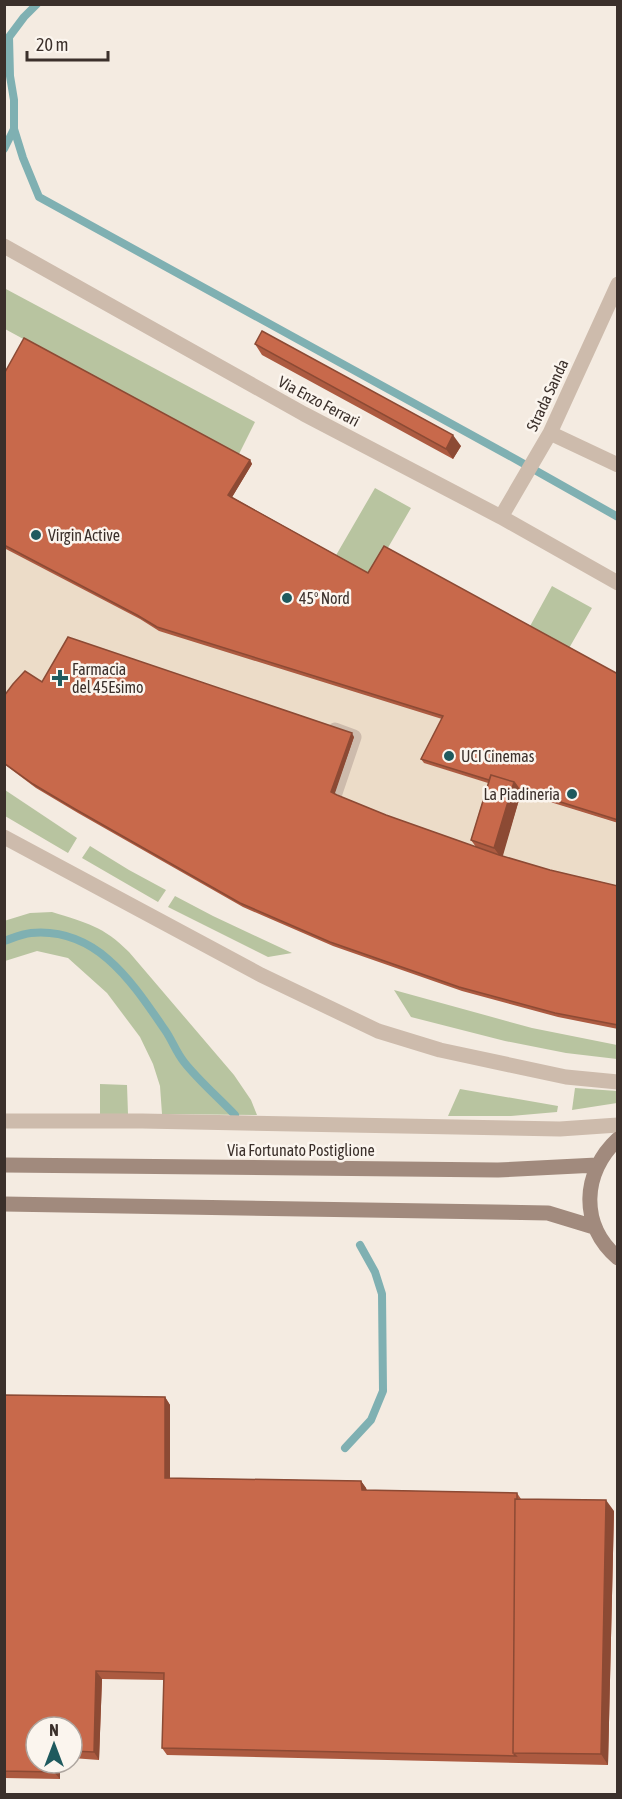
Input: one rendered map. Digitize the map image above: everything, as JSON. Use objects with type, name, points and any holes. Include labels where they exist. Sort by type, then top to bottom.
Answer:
[{"type":"street","name":"Via Enzo Ferrari","points":[[4,246],[304,414],[501,517],[618,583]]},
{"type":"street","name":"Strada Sanda","points":[[501,517],[550,433],[618,284]]},
{"type":"street","points":[[550,433],[618,465]]},
{"type":"street","points":[[308,811],[319,815],[334,796],[354,737],[322,726]]},
{"type":"street","points":[[4,837],[261,975],[378,1031],[440,1050],[566,1077],[618,1082]]},
{"type":"street","points":[[4,1121],[142,1121],[560,1129],[618,1125]]},
{"type":"street","points":[[618,1139],[607,1149],[597,1165],[590,1185],[589,1206],[594,1227],[608,1249],[618,1258]]},
{"type":"street","name":"Via Fortunato Postiglione","points":[[4,1165],[498,1170],[597,1165]]},
{"type":"street","points":[[4,1204],[548,1213],[594,1227]]},
{"type":"green space","points":[[4,288],[255,422],[238,456],[5,329]]},
{"type":"green space","points":[[375,488],[411,508],[371,577],[335,557]]},
{"type":"green space","points":[[552,586],[592,608],[568,650],[529,628]]},
{"type":"green space","points":[[5,790],[77,838],[68,853],[5,816]]},
{"type":"green space","points":[[90,846],[166,890],[158,902],[82,858]]},
{"type":"green space","points":[[175,896],[292,953],[268,957],[168,907]]},
{"type":"green space","points":[[52,912],[85,923],[120,943],[234,1075],[251,1100],[257,1115],[162,1114],[160,1086],[153,1064],[140,1037],[107,993],[68,958],[37,951],[5,961],[4,921],[30,913]]},
{"type":"green space","points":[[394,990],[532,1028],[617,1045],[617,1059],[566,1053],[505,1041],[411,1017]]},
{"type":"green space","points":[[100,1084],[127,1085],[128,1114],[100,1114]]},
{"type":"green space","points":[[575,1088],[617,1091],[617,1103],[572,1110]]},
{"type":"green space","points":[[460,1089],[558,1106],[557,1112],[511,1116],[448,1116]]},
{"type":"shaded area","points":[[5,548],[159,631],[455,704],[425,763],[617,823],[617,889],[502,859],[45,686],[5,703]]},
{"type":"building","points":[[262,331],[453,435],[446,449],[255,344]]},
{"type":"building","name":"45° Nord","points":[[24,338],[250,460],[228,495],[231,497],[368,573],[384,546],[618,674],[618,820],[519,789],[514,782],[491,775],[489,780],[421,759],[443,716],[157,627],[4,545],[4,374]]},
{"type":"building","points":[[68,637],[352,733],[331,792],[337,795],[499,855],[618,886],[618,1025],[555,1013],[459,987],[330,942],[240,903],[33,784],[4,763],[4,696],[25,671],[42,682]]},
{"type":"building","points":[[491,775],[514,782],[494,848],[471,840]]},
{"type":"building","points":[[4,1395],[165,1397],[165,1478],[361,1481],[362,1490],[517,1493],[517,1499],[515,1499],[513,1753],[516,1756],[162,1748],[164,1673],[96,1671],[94,1752],[84,1752],[84,1715],[24,1715],[24,1771],[4,1771]]},
{"type":"building","points":[[515,1499],[606,1500],[601,1754],[513,1753]]},
{"type":"waterway","points":[[4,149],[14,129],[9,37],[37,4]]},
{"type":"waterway","points":[[14,129],[39,197],[618,517]]},
{"type":"waterway","points":[[4,941],[31,933],[54,933],[94,948],[126,977],[165,1030],[184,1062],[235,1115]]},
{"type":"waterway","points":[[345,1448],[371,1420],[383,1391],[382,1294],[375,1272],[360,1245]]},
{"type":"place","name":"Virgin Active","points":[[36,535]]},
{"type":"place","name":"45° Nord","points":[[287,598]]},
{"type":"place","name":"Farmacia del 45Esimo","points":[[60,678]]},
{"type":"place","name":"UCI Cinemas","points":[[449,756]]},
{"type":"place","name":"La Piadineria","points":[[572,794]]}]
